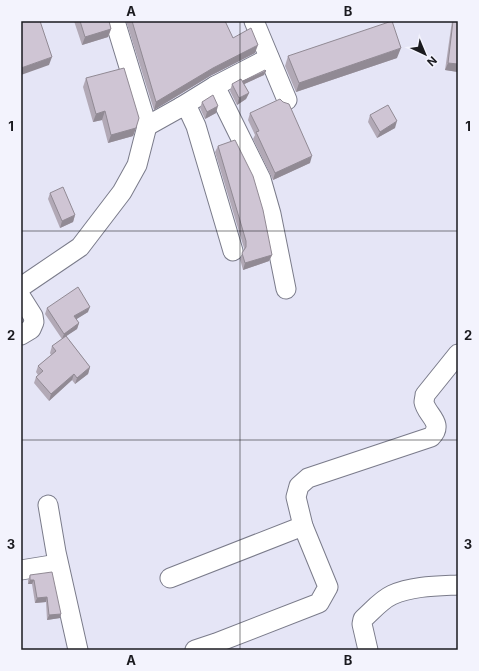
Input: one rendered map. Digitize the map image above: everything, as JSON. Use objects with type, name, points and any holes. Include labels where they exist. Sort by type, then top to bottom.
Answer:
[{"type":"street","points":[[21,287],[80,247],[122,192],[137,165],[147,126],[115,21]]},
{"type":"street","points":[[254,21],[287,100]]},
{"type":"street","points":[[147,126],[215,86],[270,58]]},
{"type":"street","points":[[215,86],[261,179],[286,289]]},
{"type":"street","points":[[181,107],[189,111],[196,126],[233,251]]},
{"type":"street","points":[[21,297],[33,316],[34,322],[30,329],[21,335]]},
{"type":"street","points":[[195,650],[217,647],[320,603],[328,587],[303,526],[296,496],[299,486],[308,478],[431,437],[435,433],[437,426],[424,403],[425,395],[458,354]]},
{"type":"street","points":[[48,505],[58,564],[78,650]]},
{"type":"street","points":[[170,578],[303,526]]},
{"type":"street","points":[[21,570],[58,564]]},
{"type":"street","points":[[368,650],[362,624],[363,619],[392,595],[413,589],[458,585]]},
{"type":"building","points":[[21,21],[40,21],[52,57],[21,68]]},
{"type":"building","points":[[80,21],[109,21],[111,29],[85,37]]},
{"type":"building","points":[[132,21],[225,21],[233,38],[251,28],[258,45],[213,68],[156,102]]},
{"type":"building","points":[[392,21],[401,48],[299,83],[288,56]]},
{"type":"building","points":[[453,21],[458,21],[458,64],[448,63]]},
{"type":"building","points":[[124,68],[139,118],[136,128],[111,135],[105,111],[96,114],[86,78]]},
{"type":"building","points":[[265,70],[266,71],[241,82]]},
{"type":"building","points":[[241,79],[249,93],[239,98],[232,84]]},
{"type":"building","points":[[213,95],[218,106],[207,112],[202,102]]},
{"type":"building","points":[[280,99],[289,104],[312,156],[275,173],[256,132],[259,131],[250,113]]},
{"type":"building","points":[[388,105],[397,121],[380,132],[370,115]]},
{"type":"building","points":[[235,140],[253,176],[263,210],[272,255],[245,263],[242,253],[246,247],[246,241],[218,146]]},
{"type":"building","points":[[63,187],[75,215],[62,221],[50,193]]},
{"type":"building","points":[[78,287],[90,307],[74,316],[79,323],[64,334],[47,308]]},
{"type":"building","points":[[66,336],[90,367],[77,378],[74,374],[51,394],[36,377],[43,371],[38,366],[56,351],[52,346]]},
{"type":"building","points":[[52,572],[61,614],[49,615],[47,597],[37,598],[34,580],[30,580],[30,575]]}]
